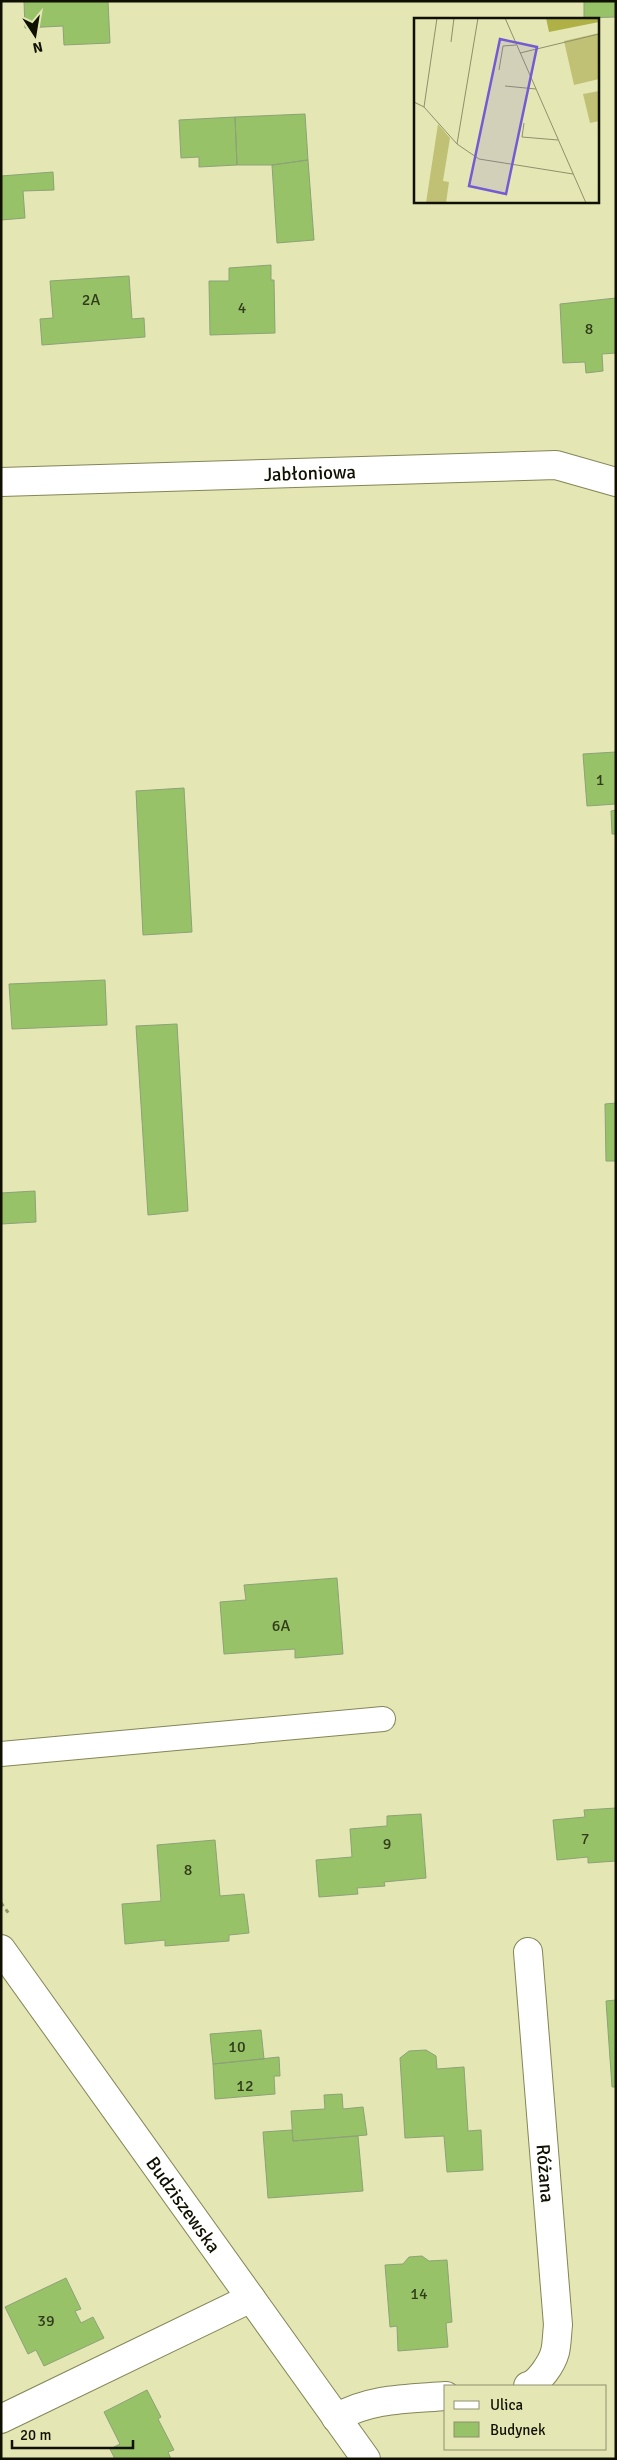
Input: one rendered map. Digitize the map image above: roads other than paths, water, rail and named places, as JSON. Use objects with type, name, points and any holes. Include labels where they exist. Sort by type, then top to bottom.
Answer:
[{"type":"street","name":"Jabłoniowa","points":[[1,482],[556,466],[616,482]]},
{"type":"street","name":"Budziszewska","points":[[1,1949],[366,2459]]},
{"type":"street","name":"Różana","points":[[528,1952],[558,2325],[555,2353],[544,2372],[533,2385]]},
{"type":"street","points":[[1,2418],[251,2298]]},
{"type":"street","points":[[336,2418],[349,2410],[376,2402],[444,2396]]},
{"type":"lane","points":[[1,1754],[383,1719]]}]
